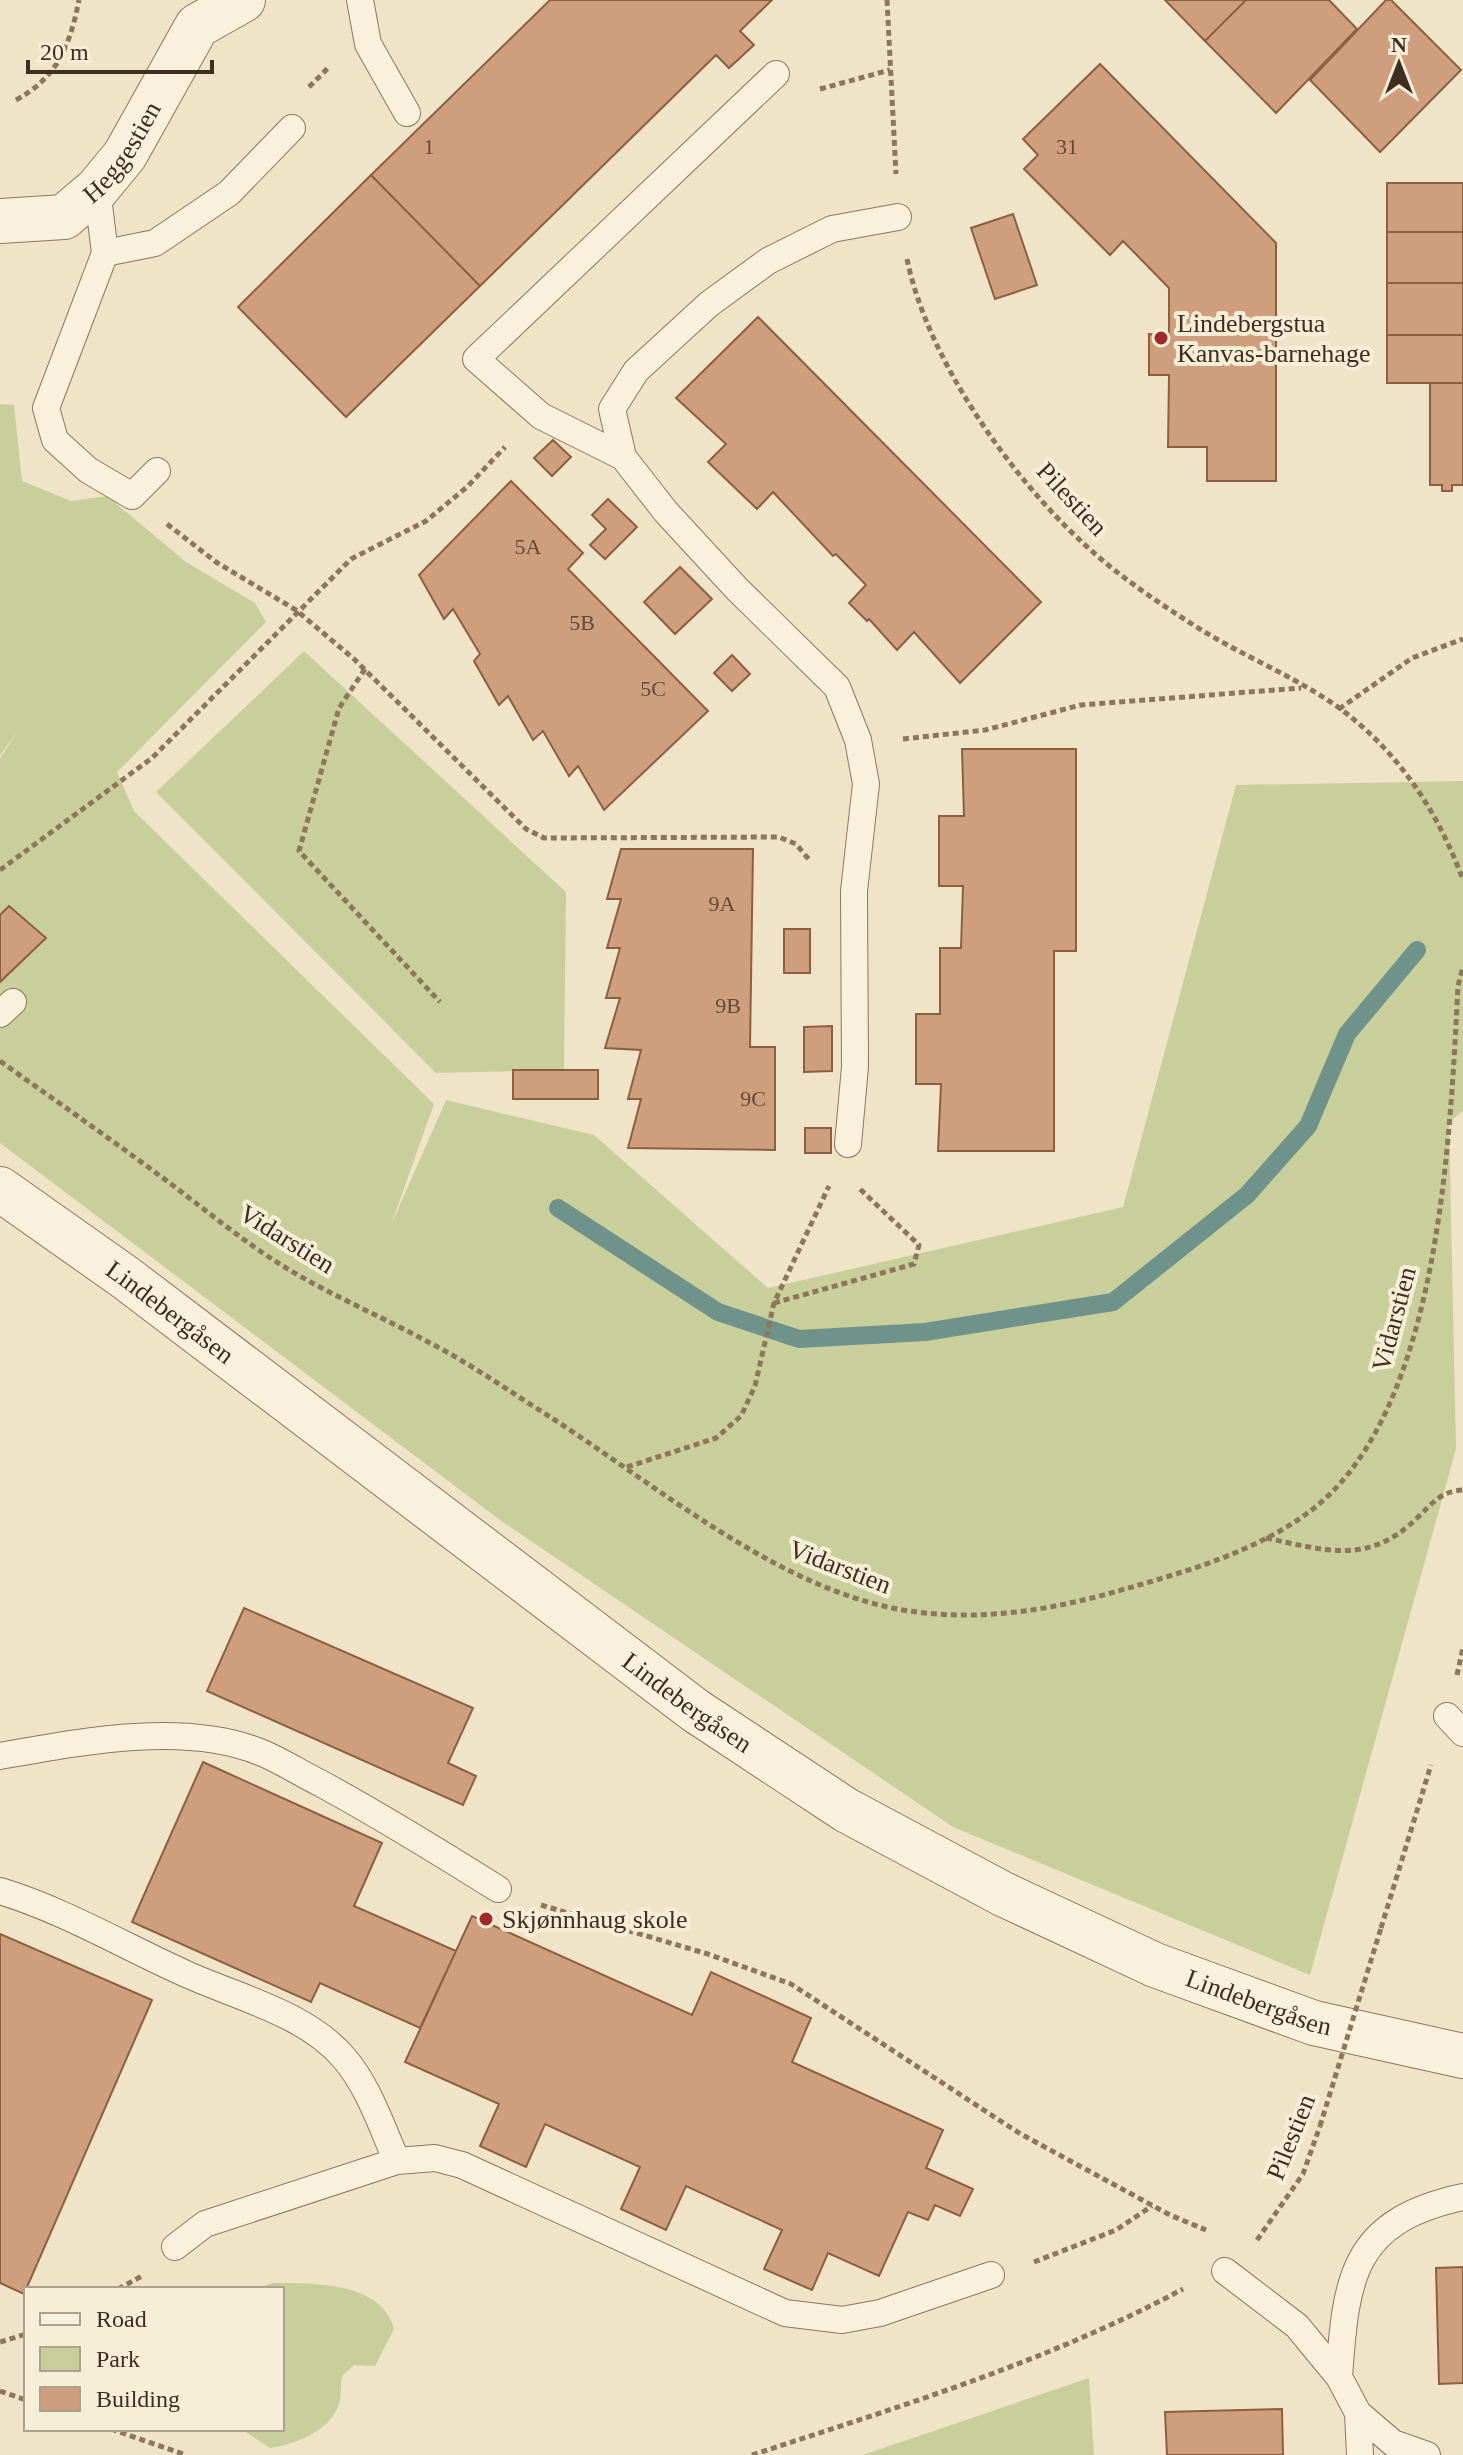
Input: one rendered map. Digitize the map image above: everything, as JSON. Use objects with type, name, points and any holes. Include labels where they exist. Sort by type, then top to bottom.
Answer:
[{"type":"street","name":"Heggestien","points":[[0,221],[64,217],[97,189],[125,155],[197,26],[243,0]]},
{"type":"street","name":"Lindebergåsen","points":[[0,1189],[126,1278],[696,1711],[846,1810],[1003,1894],[1155,1965],[1314,2023],[1463,2056]]},
{"type":"lane","points":[[360,0],[365,31],[387,83],[407,113]]},
{"type":"lane","points":[[776,74],[476,359],[537,412],[623,457],[666,512],[737,589],[837,687],[858,740],[866,784],[854,891],[855,1067],[844,1153]]},
{"type":"lane","points":[[105,253],[155,243],[229,193],[292,128]]},
{"type":"lane","points":[[97,189],[105,253],[46,408],[55,440],[88,470],[132,496],[157,471]]},
{"type":"lane","points":[[623,457],[612,409],[636,371],[709,304],[768,261],[832,229],[898,217]]},
{"type":"lane","points":[[0,1756],[103,1738],[131,1737],[213,1741],[259,1751],[383,1817],[498,1889]]},
{"type":"lane","points":[[0,1891],[46,1906],[182,1972],[309,2027],[343,2056],[362,2080],[397,2161]]},
{"type":"lane","points":[[175,2247],[205,2224],[397,2161],[435,2158],[462,2165],[785,2313],[842,2320],[880,2313],[991,2275]]},
{"type":"lane","points":[[1339,2377],[1344,2311],[1351,2277],[1362,2254],[1397,2221],[1432,2204],[1463,2197]]},
{"type":"lane","points":[[1225,2271],[1297,2326],[1339,2377],[1358,2413],[1393,2443],[1427,2455]]},
{"type":"lane","points":[[1358,2413],[1360,2455]]},
{"type":"path","points":[[16,100],[52,74],[65,55],[79,0]]},
{"type":"path","name":"Pilestien","points":[[887,0],[898,217],[913,291],[939,352],[977,415],[1026,480],[1082,543],[1139,588],[1197,627],[1339,709],[1402,766],[1428,804],[1463,880]]},
{"type":"path","points":[[292,128],[293,102],[365,31]]},
{"type":"path","points":[[808,92],[890,70]]},
{"type":"path","points":[[0,870],[152,758],[296,610],[351,559],[426,521],[457,496],[537,412]]},
{"type":"path","points":[[132,496],[216,562],[296,610],[365,669],[526,829],[544,838],[779,837],[796,844],[818,869],[854,891]]},
{"type":"path","points":[[1339,709],[1412,658],[1463,639]]},
{"type":"path","points":[[365,669],[339,708],[299,851],[440,1002]]},
{"type":"path","points":[[858,740],[985,730],[1081,705],[1303,688]]},
{"type":"path","name":"Vidarstien","points":[[0,1061],[277,1262],[437,1347],[775,1564],[805,1579],[880,1605],[930,1613],[1027,1612],[1081,1602],[1172,1575],[1291,1525],[1334,1490],[1380,1423],[1400,1378],[1442,1214],[1450,1141],[1458,986],[1463,967]]},
{"type":"path","points":[[773,1306],[910,1267],[918,1258],[919,1245],[858,1187],[844,1153]]},
{"type":"path","points":[[627,1467],[716,1438],[741,1416],[755,1386],[773,1306],[844,1153]]},
{"type":"path","points":[[1264,1538],[1332,1551],[1367,1549],[1394,1538],[1432,1501],[1447,1492],[1463,1490]]},
{"type":"path","name":"Pilestien","points":[[752,2455],[1046,2352],[1225,2271],[1269,2228],[1303,2174],[1381,1928],[1455,1725],[1463,1648]]},
{"type":"path","points":[[498,1889],[791,1984],[841,2014],[950,2091],[1152,2206],[1224,2238],[1252,2245]]},
{"type":"path","points":[[991,2275],[1116,2230],[1152,2206]]},
{"type":"path","points":[[0,2342],[24,2335]]},
{"type":"path","points":[[0,2391],[24,2399]]},
{"type":"path","points":[[117,2431],[186,2455]]},
{"type":"green space","points":[[0,404],[14,405],[22,481],[71,501],[107,496],[186,562],[255,603],[266,622],[117,772],[134,811],[434,1104],[391,1225],[446,1100],[594,1135],[768,1288],[1123,1207],[1236,785],[1463,781],[1463,1111],[1449,1122],[1456,1449],[1310,1975],[953,1827],[500,1520],[0,1143],[0,758],[17,732],[0,755]]},
{"type":"green space","points":[[304,651],[566,892],[564,1070],[436,1073],[156,792]]},
{"type":"green space","points":[[272,2283],[306,2283],[360,2293],[387,2313],[394,2329],[375,2366],[354,2365],[342,2376],[339,2404],[326,2424],[299,2440],[270,2448],[244,2431],[284,2431],[284,2287],[261,2287]]},
{"type":"green space","points":[[1089,2378],[1094,2455],[863,2455]]},
{"type":"building","points":[[550,0],[772,0],[740,31],[754,45],[729,68],[716,55],[480,286],[371,175]]},
{"type":"building","points":[[1165,0],[1246,0],[1205,41]]},
{"type":"building","points":[[1246,0],[1329,0],[1357,29],[1276,113],[1205,41]]},
{"type":"building","points":[[1386,0],[1391,0],[1461,70],[1380,152],[1310,80]]},
{"type":"building","points":[[1100,64],[1276,243],[1276,481],[1207,481],[1207,447],[1168,447],[1169,375],[1149,375],[1149,334],[1169,335],[1169,288],[1123,241],[1110,255],[1024,169],[1038,155],[1023,139]]},
{"type":"building","points":[[371,175],[480,286],[346,417],[238,307]]},
{"type":"building","points":[[1387,183],[1463,183],[1463,232],[1387,232]]},
{"type":"building","points":[[1013,214],[1037,285],[995,299],[971,228]]},
{"type":"building","points":[[1387,232],[1463,232],[1463,283],[1387,283]]},
{"type":"building","points":[[1387,283],[1463,283],[1463,335],[1387,335]]},
{"type":"building","points":[[758,317],[1041,602],[960,683],[914,632],[897,650],[869,619],[867,621],[849,603],[866,585],[836,554],[833,556],[773,492],[757,509],[708,462],[726,444],[676,398]]},
{"type":"building","points":[[1387,335],[1463,335],[1463,383],[1387,383]]},
{"type":"building","points":[[1430,383],[1463,383],[1463,485],[1452,485],[1452,491],[1442,491],[1442,485],[1430,485]]},
{"type":"building","points":[[553,440],[571,457],[552,476],[534,458]]},
{"type":"building","points":[[511,481],[583,553],[568,569],[708,711],[604,810],[578,766],[569,776],[543,731],[533,740],[508,696],[499,705],[474,661],[480,654],[453,609],[444,619],[419,575]]},
{"type":"building","points":[[608,499],[637,527],[605,559],[590,545],[606,529],[592,515]]},
{"type":"building","points":[[680,567],[712,599],[675,634],[644,602]]},
{"type":"building","points":[[732,655],[750,674],[732,691],[714,673]]},
{"type":"building","points":[[962,749],[1076,749],[1076,951],[1054,951],[1054,1151],[938,1151],[941,1084],[916,1084],[916,1014],[940,1014],[940,948],[961,948],[963,886],[939,886],[939,816],[964,816]]},
{"type":"building","points":[[621,849],[753,849],[750,1047],[775,1047],[775,1150],[628,1148],[641,1099],[628,1099],[641,1050],[605,1048],[620,998],[606,998],[620,948],[607,948],[621,899],[607,899]]},
{"type":"building","points":[[9,906],[46,938],[0,982],[0,915]]},
{"type":"building","points":[[784,929],[810,929],[810,973],[784,973]]},
{"type":"building","points":[[832,1026],[832,1071],[804,1072],[804,1027]]},
{"type":"building","points":[[513,1070],[598,1070],[598,1099],[513,1099]]},
{"type":"building","points":[[805,1128],[831,1128],[831,1153],[805,1153]]},
{"type":"building","points":[[244,1608],[473,1708],[448,1763],[476,1776],[463,1805],[207,1691]]},
{"type":"building","points":[[203,1762],[382,1843],[354,1906],[456,1951],[420,2028],[320,1983],[311,2002],[132,1922]]},
{"type":"building","points":[[472,1916],[692,2015],[711,1972],[811,2018],[792,2062],[943,2130],[926,2168],[973,2189],[960,2216],[935,2205],[928,2220],[908,2212],[879,2276],[828,2253],[812,2290],[764,2269],[782,2230],[686,2186],[666,2230],[621,2209],[640,2167],[545,2124],[526,2167],[480,2146],[499,2104],[405,2062]]},
{"type":"building","points":[[0,1934],[152,2000],[27,2287],[24,2287],[24,2294],[0,2283]]},
{"type":"building","points":[[1463,2267],[1463,2383],[1439,2384],[1436,2268]]},
{"type":"building","points":[[1282,2409],[1283,2455],[1167,2455],[1165,2412]]},
{"type":"waterway","points":[[558,1208],[718,1312],[799,1339],[925,1332],[1113,1302],[1247,1195],[1308,1126],[1347,1034],[1417,950]]},
{"type":"place","name":"Lindebergstua Kanvas-barnehage","points":[[1161,338]]},
{"type":"place","name":"Skjønnhaug skole","points":[[486,1919]]}]
